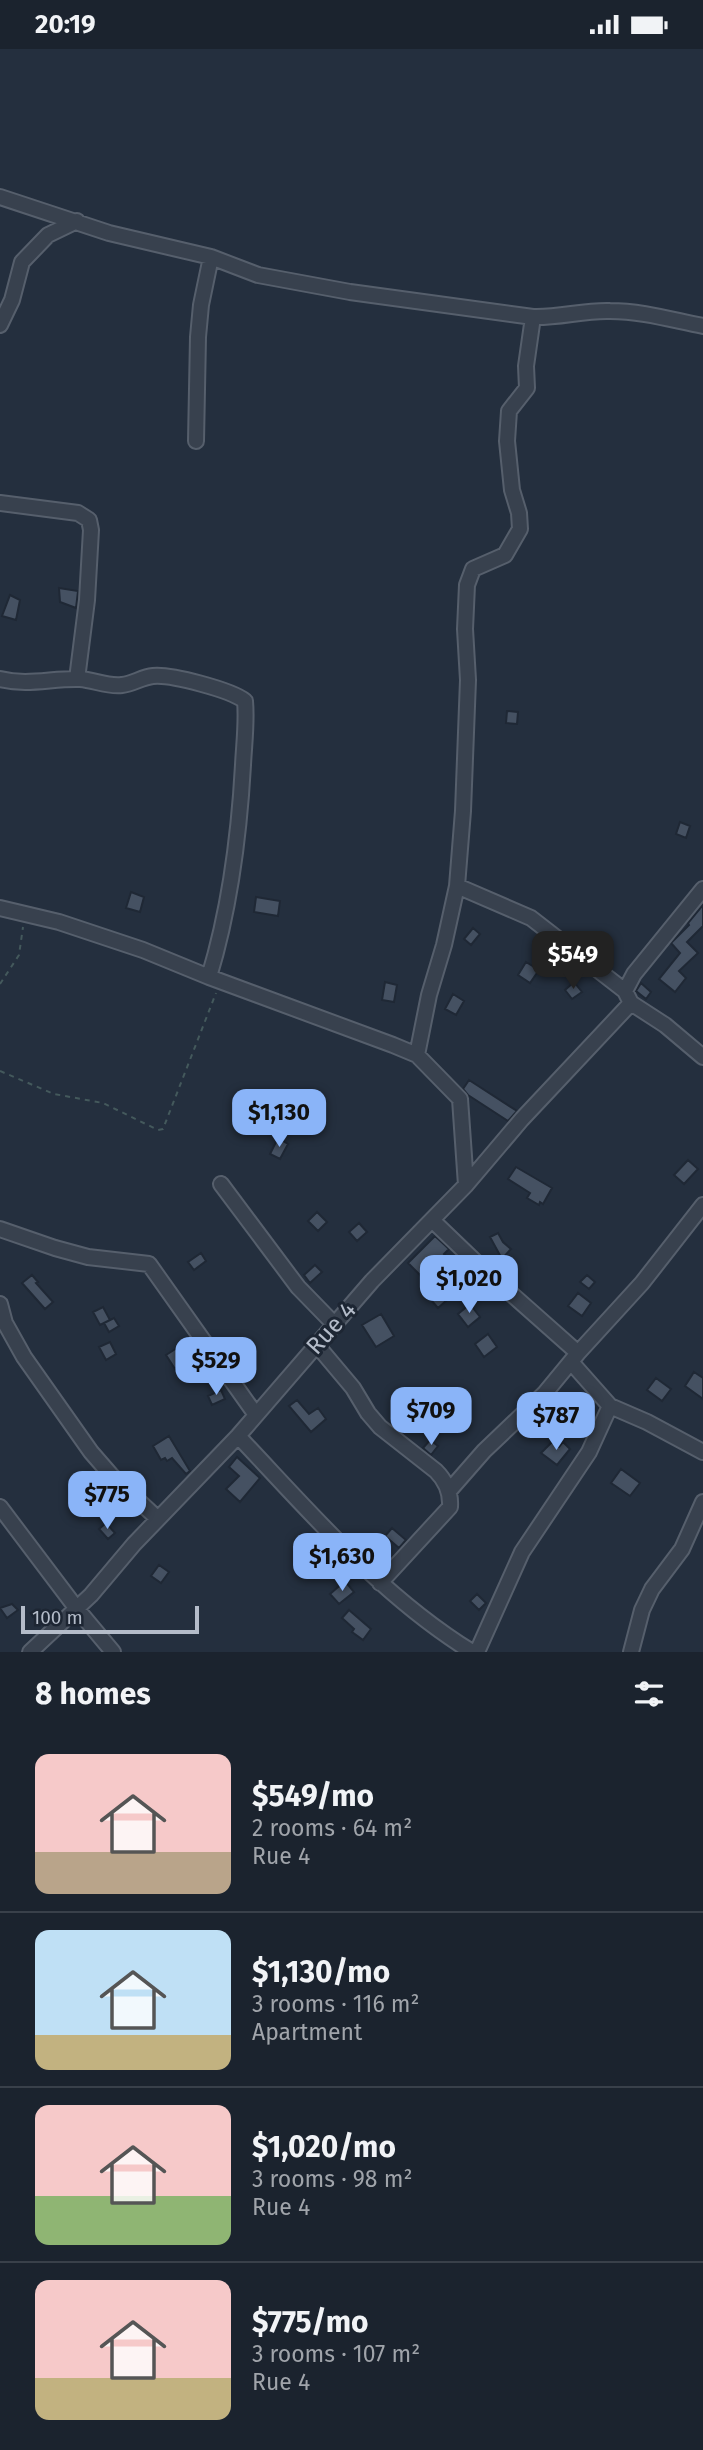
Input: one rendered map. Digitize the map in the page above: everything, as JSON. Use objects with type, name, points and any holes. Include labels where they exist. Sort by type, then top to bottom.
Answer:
[{"type":"street","points":[[0,197],[109,233],[211,257],[258,275],[310,286],[533,317],[609,311],[642,313],[703,326]]},
{"type":"street","points":[[0,325],[12,300],[22,262],[48,235],[77,221]]},
{"type":"street","points":[[196,441],[198,337],[201,305],[211,257]]},
{"type":"street","points":[[417,1055],[429,995],[444,946],[457,886],[468,680],[465,629],[467,585],[473,569],[505,555],[520,529],[519,513],[512,490],[507,441],[509,411],[527,388],[526,366],[533,317]]},
{"type":"street","points":[[0,503],[78,513],[89,520],[91,530],[87,600],[77,679]]},
{"type":"street","points":[[0,679],[17,684],[77,679],[112,686],[124,685],[148,676],[163,675],[199,683],[245,701],[241,802],[233,876],[215,979]]},
{"type":"street","points":[[457,886],[531,918],[703,1057]]},
{"type":"street","name":"Rue 4","points":[[30,1652],[76,1609],[238,1436],[334,1324],[466,1185],[628,997],[634,974],[703,889]]},
{"type":"street","points":[[0,908],[24,912],[143,950],[417,1055],[459,1095],[466,1185]]},
{"type":"street","points":[[221,1184],[298,1287],[334,1324]]},
{"type":"street","points":[[449,1491],[484,1451],[545,1393],[635,1291],[703,1205]]},
{"type":"street","points":[[432,1220],[575,1357],[610,1406],[703,1452]]},
{"type":"street","points":[[0,1229],[88,1257],[149,1264],[256,1415]]},
{"type":"street","points":[[0,1304],[5,1323],[24,1357],[91,1452],[158,1520]]},
{"type":"street","points":[[316,1344],[348,1382],[380,1427],[436,1471],[447,1484],[449,1491],[450,1507],[380,1583]]},
{"type":"street","points":[[238,1436],[380,1583],[430,1625],[475,1652],[522,1552],[589,1452],[610,1406]]},
{"type":"street","points":[[631,1652],[642,1610],[652,1589],[682,1549],[703,1502]]},
{"type":"street","points":[[0,1507],[76,1609],[113,1652]]},
{"type":"path","points":[[0,984],[19,955],[24,912]]},
{"type":"path","points":[[0,1072],[54,1094],[103,1103],[158,1130],[163,1129],[215,979]]},
{"type":"building","points":[[59,588],[78,591],[76,608],[60,602]]},
{"type":"building","points":[[10,595],[20,600],[16,620],[2,616]]},
{"type":"building","points":[[507,711],[518,712],[517,724],[506,723]]},
{"type":"building","points":[[680,822],[690,826],[686,838],[676,834]]},
{"type":"building","points":[[131,892],[144,897],[140,912],[126,908]]},
{"type":"building","points":[[256,897],[280,901],[278,916],[254,912]]},
{"type":"building","points":[[703,905],[703,926],[687,942],[698,953],[679,971],[686,978],[675,992],[659,979],[680,953],[671,943],[689,925]]},
{"type":"building","points":[[473,928],[480,934],[471,945],[464,939]]},
{"type":"building","points":[[526,962],[539,970],[530,983],[518,975]]},
{"type":"building","points":[[385,982],[397,985],[394,1002],[382,1000]]},
{"type":"building","points":[[574,982],[582,992],[572,999],[565,990]]},
{"type":"building","points":[[641,983],[651,992],[646,999],[636,991]]},
{"type":"building","points":[[453,994],[464,1001],[456,1015],[445,1009]]},
{"type":"building","points":[[469,1080],[517,1111],[508,1121],[468,1095],[463,1089]]},
{"type":"building","points":[[278,1138],[288,1144],[280,1159],[270,1154]]},
{"type":"building","points":[[688,1160],[698,1169],[684,1184],[674,1175]]},
{"type":"building","points":[[516,1167],[552,1188],[543,1204],[540,1202],[539,1205],[527,1198],[530,1193],[508,1179]]},
{"type":"building","points":[[317,1212],[327,1222],[318,1231],[308,1221]]},
{"type":"building","points":[[359,1223],[367,1232],[357,1241],[349,1232]]},
{"type":"building","points":[[498,1233],[511,1249],[502,1259],[490,1237]]},
{"type":"building","points":[[435,1236],[449,1249],[444,1254],[457,1267],[462,1262],[475,1275],[438,1308],[431,1300],[447,1287],[430,1269],[422,1277],[408,1263]]},
{"type":"building","points":[[201,1253],[206,1261],[194,1270],[188,1262]]},
{"type":"building","points":[[315,1265],[322,1272],[310,1283],[304,1275]]},
{"type":"building","points":[[32,1275],[53,1302],[45,1309],[22,1283]]},
{"type":"building","points":[[587,1275],[595,1282],[589,1289],[580,1282]]},
{"type":"building","points":[[578,1293],[591,1303],[582,1316],[568,1306]]},
{"type":"building","points":[[470,1304],[480,1317],[468,1327],[458,1314]]},
{"type":"building","points":[[103,1307],[110,1320],[100,1325],[93,1312]]},
{"type":"building","points":[[381,1314],[394,1336],[376,1347],[362,1325]]},
{"type":"building","points":[[114,1318],[119,1326],[109,1332],[104,1323]]},
{"type":"building","points":[[488,1334],[497,1347],[484,1357],[475,1344]]},
{"type":"building","points":[[110,1342],[116,1354],[106,1360],[99,1347]]},
{"type":"building","points":[[177,1348],[186,1361],[175,1369],[166,1355]]},
{"type":"building","points":[[694,1372],[703,1378],[703,1399],[685,1386]]},
{"type":"building","points":[[656,1378],[671,1389],[662,1401],[647,1390]]},
{"type":"building","points":[[221,1390],[225,1399],[212,1405],[208,1396]]},
{"type":"building","points":[[297,1400],[309,1414],[318,1408],[326,1419],[311,1432],[289,1406]]},
{"type":"building","points":[[530,1421],[541,1430],[535,1437],[523,1427]]},
{"type":"building","points":[[169,1436],[190,1471],[186,1474],[172,1458],[161,1460],[153,1446]]},
{"type":"building","points":[[430,1440],[438,1446],[431,1455],[423,1448]]},
{"type":"building","points":[[552,1442],[559,1447],[563,1442],[570,1449],[557,1465],[541,1453]]},
{"type":"building","points":[[237,1457],[260,1478],[240,1502],[226,1489],[239,1476],[229,1467]]},
{"type":"building","points":[[621,1469],[640,1483],[630,1496],[611,1483]]},
{"type":"building","points":[[106,1523],[115,1533],[108,1539],[99,1529]]},
{"type":"building","points":[[392,1528],[406,1540],[399,1548],[385,1536]]},
{"type":"building","points":[[159,1565],[169,1572],[161,1583],[151,1576]]},
{"type":"building","points":[[345,1581],[354,1592],[339,1604],[330,1594]]},
{"type":"building","points":[[477,1594],[486,1603],[479,1610],[470,1601]]},
{"type":"building","points":[[12,1604],[18,1610],[7,1618],[0,1608]]},
{"type":"building","points":[[349,1610],[371,1629],[363,1640],[352,1632],[354,1629],[342,1618]]}]
